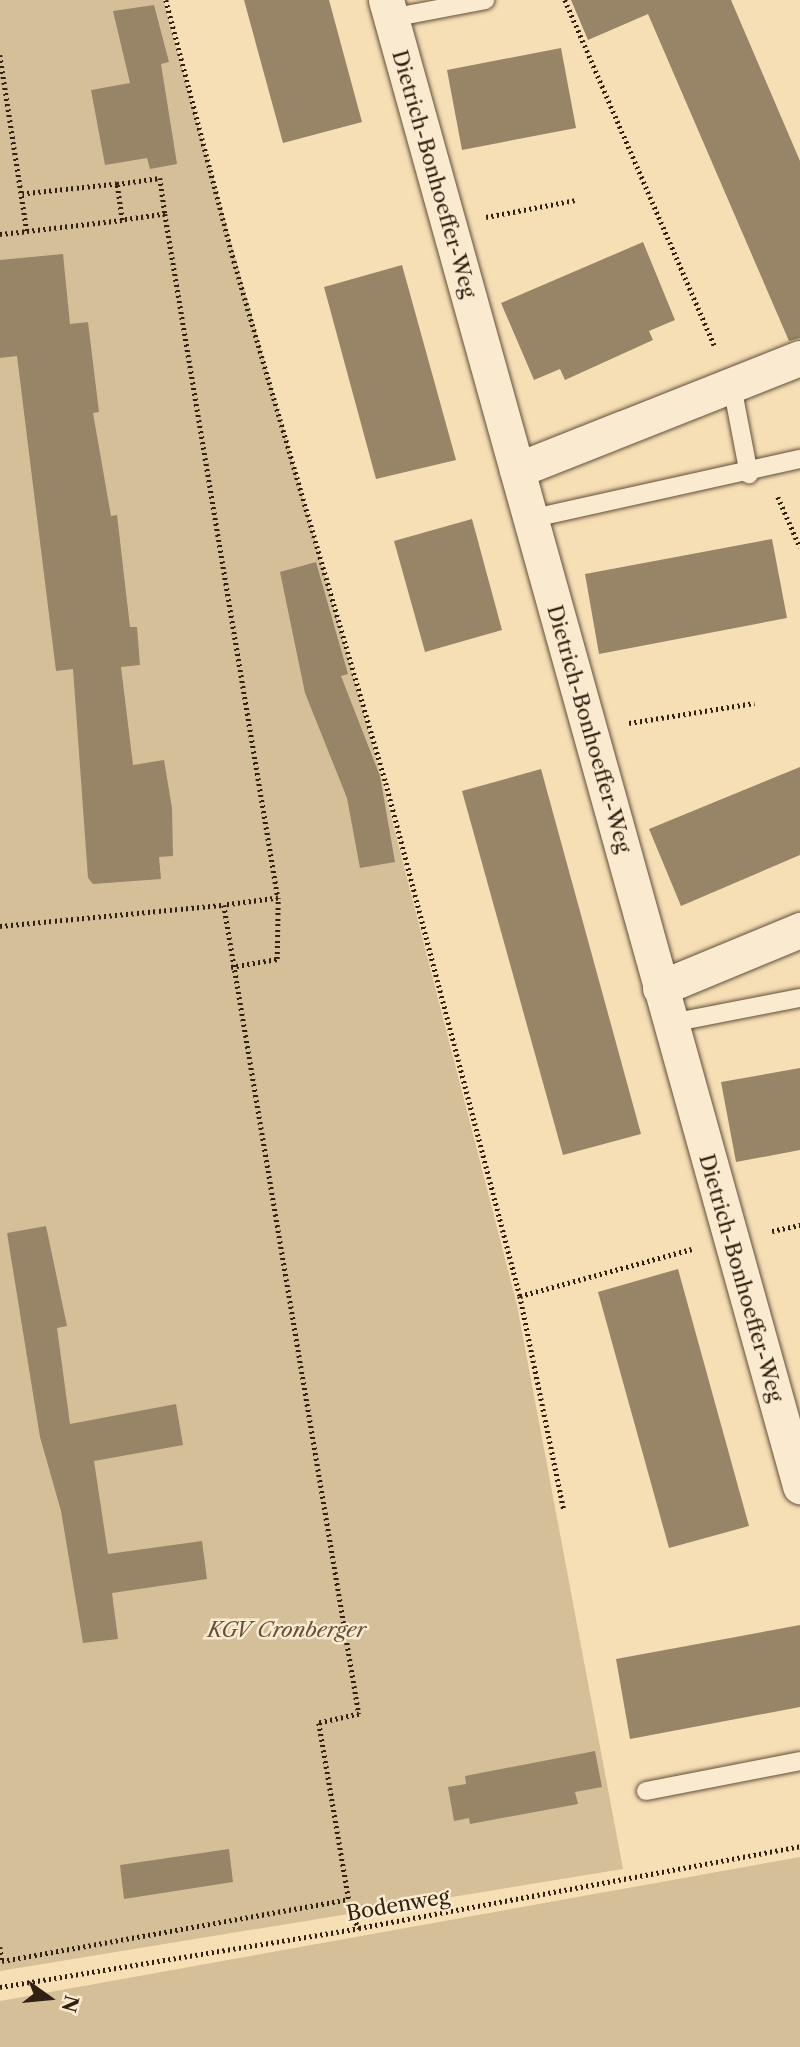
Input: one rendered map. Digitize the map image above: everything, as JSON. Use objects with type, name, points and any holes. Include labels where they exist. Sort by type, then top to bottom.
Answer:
[{"type":"street","name":"Dietrich-Bonhoeffer-Weg","points":[[388,9],[800,1486]]},
{"type":"street","points":[[517,470],[800,358]]},
{"type":"street","points":[[660,988],[800,930]]},
{"type":"lane","points":[[388,9],[485,0]]},
{"type":"lane","points":[[732,386],[758,472]]},
{"type":"lane","points":[[529,519],[758,472],[800,459]]},
{"type":"lane","points":[[671,1023],[800,998]]},
{"type":"lane","points":[[646,1791],[800,1761]]},
{"type":"path","points":[[166,0],[234,261],[386,783],[520,1296],[564,1510]]},
{"type":"path","points":[[565,0],[732,386]]},
{"type":"path","points":[[0,55],[27,231]]},
{"type":"path","points":[[23,194],[160,178],[278,898],[277,959],[231,967]]},
{"type":"path","points":[[117,184],[122,220]]},
{"type":"path","points":[[447,223],[576,200]]},
{"type":"path","points":[[0,234],[164,214]]},
{"type":"path","points":[[758,472],[800,547]]},
{"type":"path","points":[[590,729],[754,703]]},
{"type":"path","points":[[0,926],[278,898]]},
{"type":"path","points":[[224,905],[231,967],[359,1714],[319,1723],[349,1899],[359,1928]]},
{"type":"path","points":[[520,1296],[729,1239],[800,1225]]},
{"type":"path","name":"Bodenweg","points":[[0,1987],[359,1928],[800,1846]]},
{"type":"path","points":[[0,1947],[1,1961],[349,1899]]},
{"type":"green space","name":"KGV Cronberger","points":[[0,0],[163,0],[374,750],[517,1305],[623,1869],[0,1971]]},
{"type":"green space","points":[[800,1857],[800,2047],[0,2047],[0,2001]]},
{"type":"building","points":[[244,0],[329,0],[362,122],[283,143]]},
{"type":"building","points":[[571,0],[731,0],[800,161],[800,338],[789,341],[648,14],[588,40]]},
{"type":"building","points":[[154,5],[169,62],[161,64],[177,164],[150,169],[147,158],[105,165],[91,90],[130,83],[113,11]]},
{"type":"building","points":[[561,48],[576,128],[462,150],[447,70]]},
{"type":"building","points":[[643,242],[675,320],[649,331],[653,340],[565,380],[560,369],[534,380],[501,303]]},
{"type":"building","points":[[63,254],[70,324],[88,322],[99,412],[93,413],[111,516],[117,515],[130,627],[137,627],[140,665],[121,667],[133,765],[164,760],[172,808],[173,856],[159,857],[161,879],[93,884],[88,878],[73,669],[56,671],[17,356],[0,358],[0,260]]},
{"type":"building","points":[[402,265],[456,460],[376,479],[324,287]]},
{"type":"building","points":[[472,519],[502,630],[425,652],[394,541]]},
{"type":"building","points":[[772,539],[787,618],[599,654],[585,574]]},
{"type":"building","points":[[316,562],[348,674],[341,676],[380,776],[395,862],[360,868],[347,798],[305,693],[280,572]]},
{"type":"building","points":[[800,767],[800,855],[681,906],[649,829]]},
{"type":"building","points":[[541,769],[641,1134],[563,1155],[462,791]]},
{"type":"building","points":[[800,1068],[800,1150],[736,1162],[721,1082]]},
{"type":"building","points":[[46,1226],[67,1326],[57,1328],[70,1424],[176,1404],[183,1445],[94,1461],[108,1554],[202,1541],[207,1579],[112,1593],[118,1639],[83,1643],[61,1511],[40,1437],[7,1233]]},
{"type":"building","points":[[678,1269],[749,1526],[669,1548],[598,1292]]},
{"type":"building","points":[[800,1625],[800,1707],[630,1739],[616,1659]]},
{"type":"building","points":[[595,1751],[602,1787],[575,1792],[578,1804],[470,1824],[469,1818],[454,1821],[448,1787],[466,1784],[465,1776]]},
{"type":"building","points":[[229,1849],[233,1882],[124,1899],[120,1865]]}]
